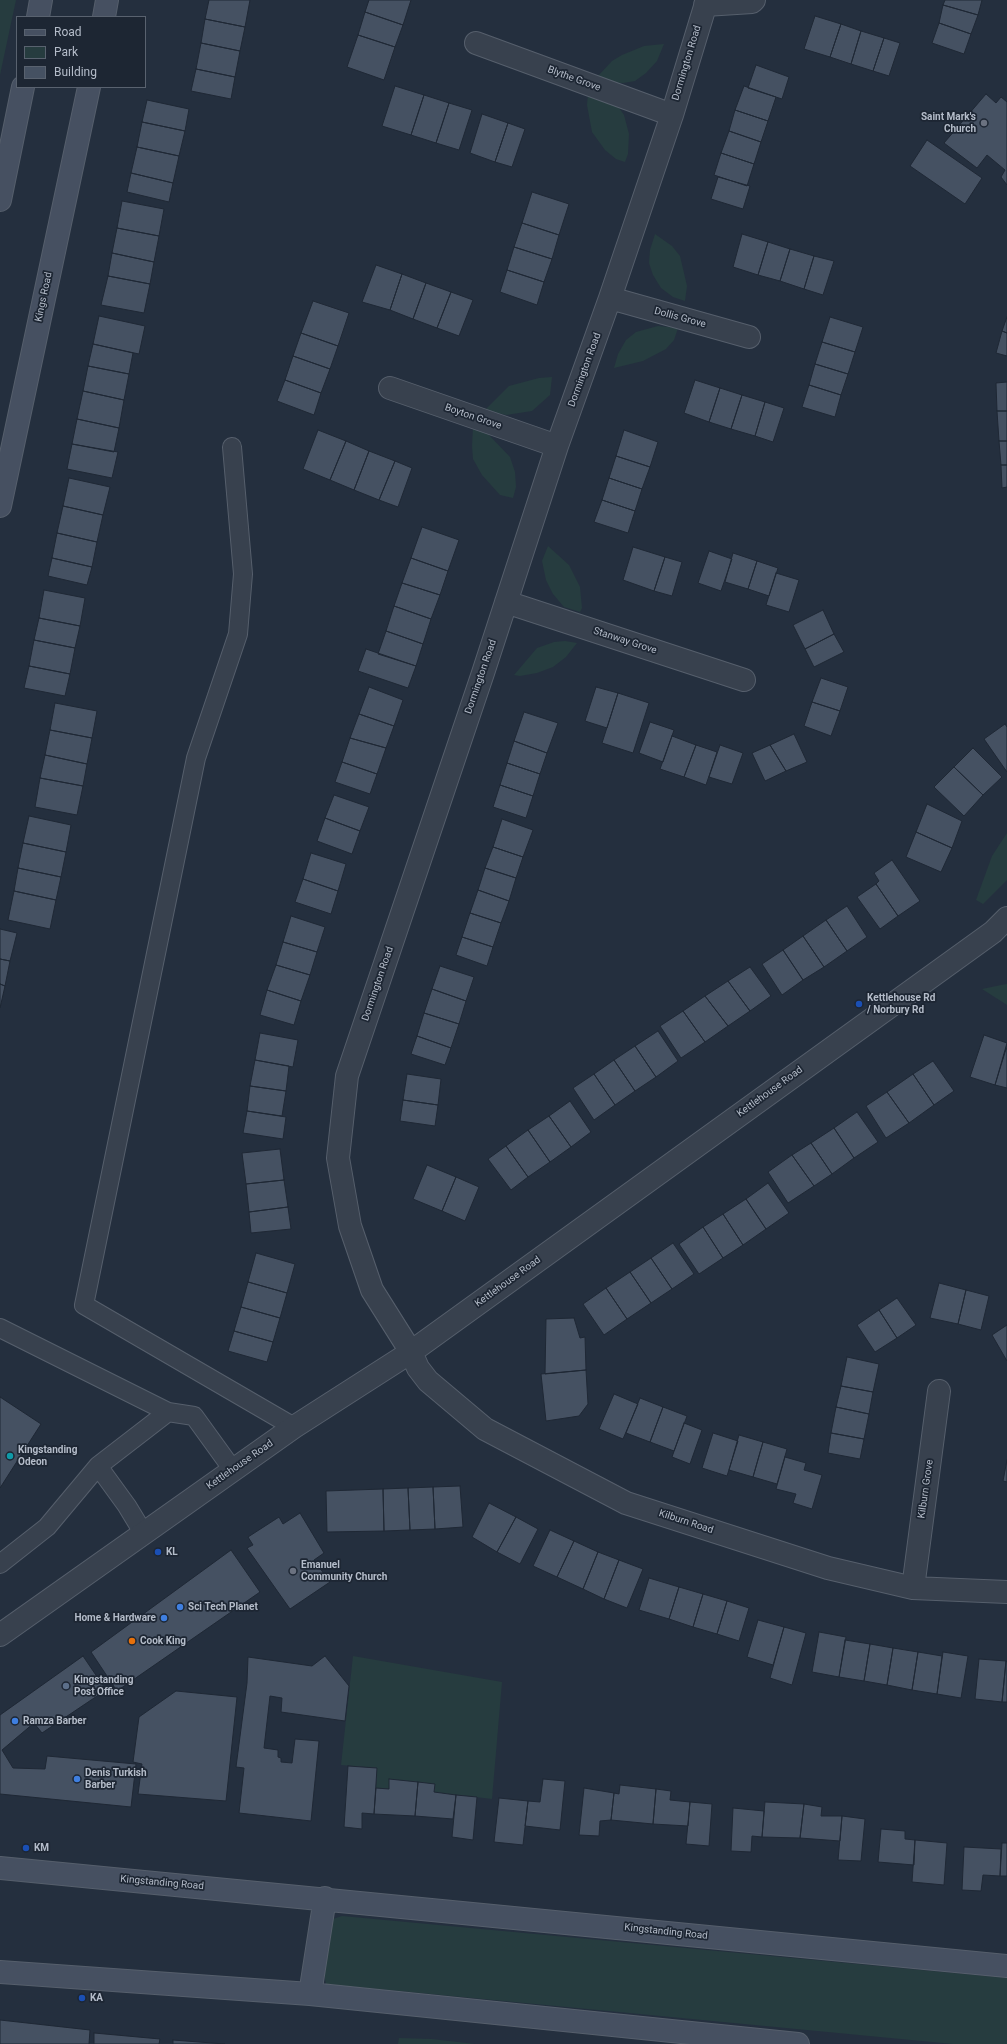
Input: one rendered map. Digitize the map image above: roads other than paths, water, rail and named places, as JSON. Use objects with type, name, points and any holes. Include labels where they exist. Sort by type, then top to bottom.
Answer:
[{"type":"main road","points":[[38,16],[41,0]]},
{"type":"main road","points":[[104,16],[107,0]]},
{"type":"main road","points":[[0,200],[23,88]]},
{"type":"main road","name":"Kings Road","points":[[0,506],[89,88]]},
{"type":"main road","name":"Kingstanding Road","points":[[0,1868],[325,1898],[1007,1966]]},
{"type":"main road","points":[[310,1994],[325,1898]]},
{"type":"main road","points":[[0,1972],[310,1994],[798,2044]]},
{"type":"street","points":[[706,2],[752,2],[754,0]]},
{"type":"street","name":"Dormington Road","points":[[411,1352],[372,1290],[350,1226],[338,1158],[347,1076],[557,446],[610,298],[672,115],[706,2]]},
{"type":"street","name":"Blythe Grove","points":[[476,43],[672,115]]},
{"type":"street","name":"Dollis Grove","points":[[610,298],[749,337]]},
{"type":"street","name":"Boyton Grove","points":[[390,388],[557,446]]},
{"type":"street","name":"Stanway Grove","points":[[506,602],[744,680]]},
{"type":"street","name":"Kettlehouse Road","points":[[0,1635],[294,1427],[411,1352],[1002,929]]},
{"type":"street","name":"Kilburn Road","points":[[411,1352],[418,1368],[428,1381],[485,1429],[626,1503],[828,1568],[912,1588],[1007,1592]]},
{"type":"street","name":"Kilburn Grove","points":[[912,1588],[939,1391]]},
{"type":"lane","points":[[232,446],[243,574],[238,634],[196,758],[84,1305],[294,1427]]},
{"type":"lane","points":[[0,1328],[168,1412],[194,1416],[233,1470]]},
{"type":"lane","points":[[0,1564],[47,1527],[98,1466],[168,1412]]},
{"type":"lane","points":[[98,1466],[127,1506],[144,1534]]},
{"type":"place","name":"Saint Mark's Church","points":[[984,123]]},
{"type":"place","name":"Kettlehouse Rd / Norbury Rd","points":[[859,1004]]},
{"type":"place","name":"Kingstanding Odeon","points":[[10,1456]]},
{"type":"place","name":"KL","points":[[158,1552]]},
{"type":"place","name":"Emanuel Community Church","points":[[293,1571]]},
{"type":"place","name":"Sci Tech Planet","points":[[180,1607]]},
{"type":"place","name":"Home & Hardware","points":[[164,1618]]},
{"type":"place","name":"Cook King","points":[[132,1641]]},
{"type":"place","name":"Kingstanding Post Office","points":[[66,1686]]},
{"type":"place","name":"Ramza Barber","points":[[15,1721]]},
{"type":"place","name":"Denis Turkish Barber","points":[[77,1779]]},
{"type":"place","name":"KM","points":[[26,1848]]},
{"type":"place","name":"KA","points":[[82,1998]]}]
